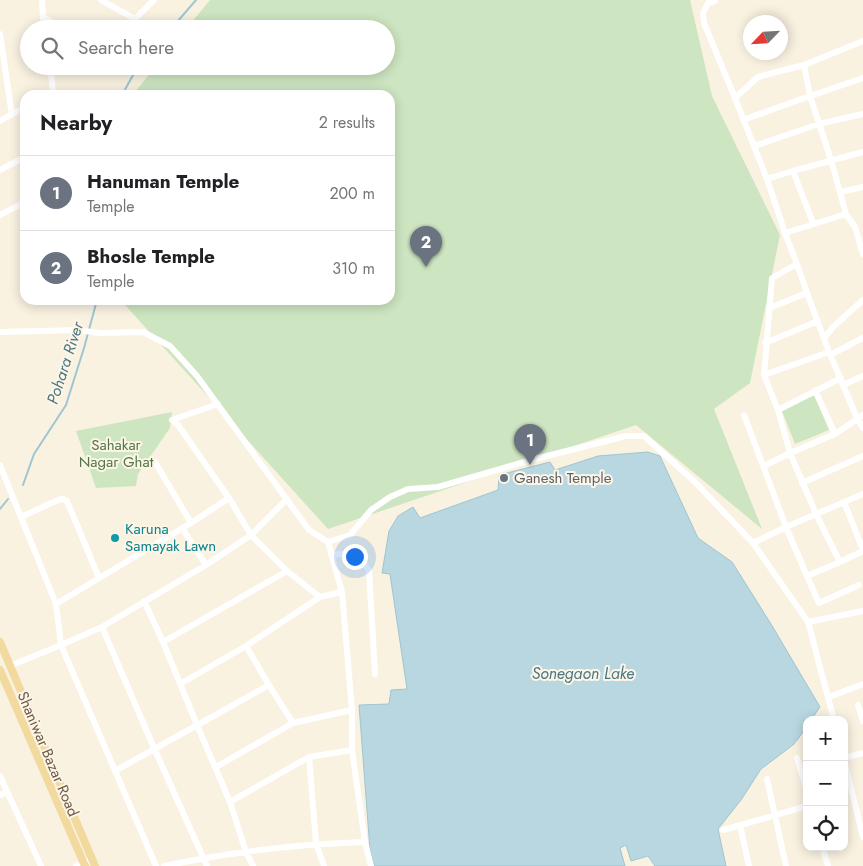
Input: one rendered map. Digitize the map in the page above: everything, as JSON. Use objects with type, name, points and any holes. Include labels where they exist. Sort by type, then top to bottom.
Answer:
[{"type":"main road","name":"Shaniwar Bazar Road","points":[[0,642],[94,863]]},
{"type":"main road","points":[[0,670],[82,865]]},
{"type":"street","points":[[42,0],[44,20]]},
{"type":"street","points":[[101,0],[134,19],[154,0]]},
{"type":"street","points":[[716,0],[708,3],[704,13],[704,23],[767,179],[785,234],[824,338],[842,381],[860,416],[863,428]]},
{"type":"street","points":[[43,17],[48,20]]},
{"type":"street","points":[[0,34],[12,115]]},
{"type":"street","points":[[735,98],[758,78],[804,65],[863,41]]},
{"type":"street","points":[[804,65],[810,96],[841,192],[846,214],[854,227],[863,254]]},
{"type":"street","points":[[51,75],[53,90]]},
{"type":"street","points":[[743,120],[863,78]]},
{"type":"street","points":[[0,121],[20,110]]},
{"type":"street","points":[[754,146],[819,124],[863,114]]},
{"type":"street","points":[[767,179],[863,152]]},
{"type":"street","points":[[0,170],[20,160]]},
{"type":"street","points":[[793,171],[813,223]]},
{"type":"street","points":[[841,192],[863,187]]},
{"type":"street","points":[[0,215],[20,205]]},
{"type":"street","points":[[785,234],[813,223],[846,214]]},
{"type":"street","points":[[854,227],[863,224]]},
{"type":"street","points":[[797,264],[772,278],[765,343],[764,375],[778,410],[790,453],[802,483],[840,562]]},
{"type":"street","points":[[769,308],[807,293]]},
{"type":"street","points":[[824,338],[833,327],[863,300]]},
{"type":"street","points":[[765,343],[818,321]]},
{"type":"street","points":[[0,332],[77,330],[100,333],[143,332],[170,346],[198,376],[309,530],[328,542],[342,592],[352,710],[352,750],[365,842],[371,866]]},
{"type":"street","points":[[764,375],[830,353],[863,338]]},
{"type":"street","points":[[778,410],[815,390],[863,376]]},
{"type":"street","points":[[815,390],[835,434]]},
{"type":"street","points":[[218,404],[172,420],[178,425],[229,498],[252,535],[287,571],[320,597]]},
{"type":"street","points":[[744,415],[786,527],[819,604],[858,585]]},
{"type":"street","points":[[764,466],[835,434],[860,416]]},
{"type":"street","points":[[328,542],[350,534],[371,510],[390,497],[408,489],[438,487],[531,460],[626,436],[644,436],[695,482],[753,543],[808,622],[833,716]]},
{"type":"street","points":[[802,483],[863,456]]},
{"type":"street","points":[[155,462],[191,523]]},
{"type":"street","points":[[0,465],[56,604],[61,645],[156,866]]},
{"type":"street","points":[[753,543],[863,494]]},
{"type":"street","points":[[56,604],[229,498]]},
{"type":"street","points":[[21,517],[58,500],[63,499],[67,501],[99,578]]},
{"type":"street","points":[[10,666],[102,627],[206,565],[252,535],[287,499]]},
{"type":"street","points":[[807,576],[863,550],[844,502]]},
{"type":"street","points":[[182,528],[206,565]]},
{"type":"street","points":[[332,555],[350,552],[360,557],[369,570],[375,674]]},
{"type":"street","points":[[163,642],[287,571]]},
{"type":"street","points":[[180,684],[246,646],[320,597],[342,592]]},
{"type":"street","points":[[144,601],[216,767],[230,802],[246,852],[253,866]]},
{"type":"street","points":[[808,622],[863,611]]},
{"type":"street","points":[[102,627],[207,866]]},
{"type":"street","points":[[246,646],[292,722]]},
{"type":"street","points":[[829,697],[863,684]]},
{"type":"street","points":[[115,771],[269,685]]},
{"type":"street","points":[[858,705],[863,721]]},
{"type":"street","points":[[216,767],[292,722],[352,710]]},
{"type":"street","points":[[230,802],[309,757],[352,750]]},
{"type":"street","points":[[848,758],[863,753]]},
{"type":"street","points":[[309,757],[316,844],[324,866]]},
{"type":"street","points":[[798,758],[803,776]]},
{"type":"street","points":[[844,761],[863,837]]},
{"type":"street","points":[[0,776],[41,866]]},
{"type":"street","points":[[767,779],[786,866]]},
{"type":"street","points":[[0,795],[7,792]]},
{"type":"street","points":[[848,794],[852,793]]},
{"type":"street","points":[[723,830],[803,807]]},
{"type":"street","points":[[740,825],[749,866]]},
{"type":"street","points":[[164,866],[246,852],[316,844],[365,842]]},
{"type":"street","points":[[823,851],[828,866]]},
{"type":"street","points":[[82,865],[94,863]]},
{"type":"green space","points":[[210,0],[690,0],[712,96],[780,235],[750,383],[714,409],[762,529],[636,425],[328,529],[125,305],[395,305],[395,90],[137,90],[149,75],[395,75],[395,20],[193,20]]},
{"type":"green space","points":[[814,395],[829,430],[795,444],[782,411]]},
{"type":"green space","name":"Sahakar Nagar Ghat","points":[[172,412],[170,428],[138,474],[136,486],[96,488],[76,431]]},
{"type":"water","name":"Sonegaon Lake","points":[[648,452],[660,456],[698,538],[732,562],[820,707],[814,716],[803,716],[803,732],[798,739],[793,745],[761,769],[741,800],[718,829],[726,866],[655,866],[648,856],[631,861],[626,845],[620,848],[625,866],[374,866],[370,850],[359,705],[389,704],[391,690],[407,689],[390,574],[382,573],[389,531],[398,516],[413,507],[420,518],[498,490],[499,475],[550,462],[555,470],[598,456]]},
{"type":"waterway","name":"Pohara River","points":[[179,20],[196,0]]},
{"type":"waterway","name":"Pohara River","points":[[125,90],[133,75]]},
{"type":"waterway","name":"Pohara River","points":[[23,485],[34,454],[66,405],[96,305]]},
{"type":"waterway","points":[[0,509],[8,499]]},
{"type":"place","name":"Bhosle Temple","points":[[426,267]]},
{"type":"place","name":"Hanuman Temple","points":[[530,465]]},
{"type":"place","name":"Ganesh Temple","points":[[504,478]]},
{"type":"place","name":"Karuna Samayak Lawn","points":[[115,538]]}]
